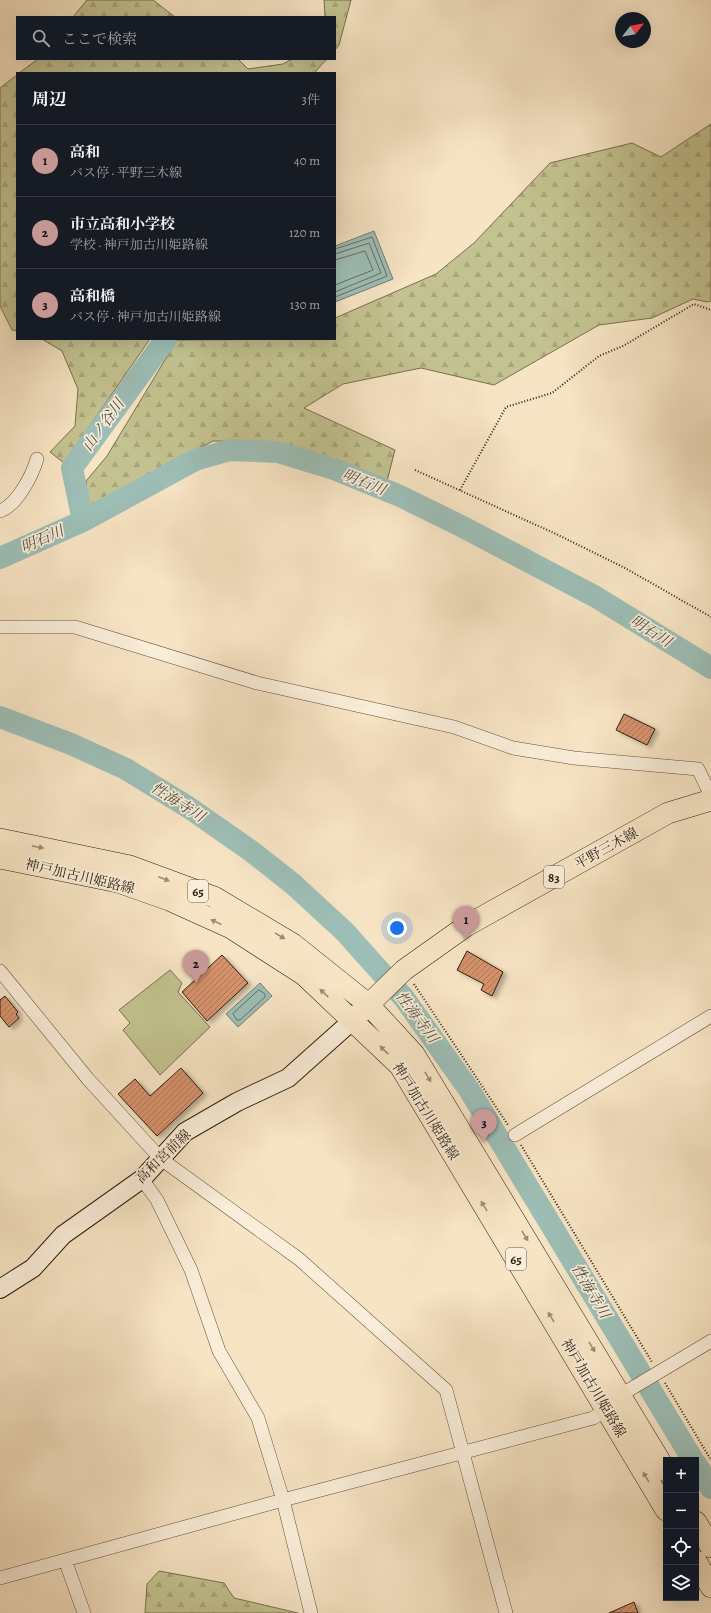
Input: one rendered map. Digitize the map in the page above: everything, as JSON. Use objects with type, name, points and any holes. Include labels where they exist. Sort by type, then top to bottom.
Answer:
[{"type":"main road","name":"平野三木線","points":[[353,1020],[404,970],[466,926],[668,813],[711,800]]},
{"type":"main road","name":"神戸加古川姫路線","points":[[0,840],[130,866],[214,897],[293,944],[375,998],[414,1054],[619,1400],[663,1503]]},
{"type":"main road","name":"神戸加古川姫路線","points":[[0,858],[118,882],[169,900],[224,925],[304,974],[400,1066],[663,1467]]},
{"type":"main road","points":[[699,1527],[711,1547]]},
{"type":"main road","points":[[698,1565],[711,1587]]},
{"type":"street","points":[[0,512],[4,510],[19,494],[30,477],[37,459]]},
{"type":"street","points":[[0,627],[76,627],[257,683],[454,727],[513,748],[574,758],[698,769],[711,796]]},
{"type":"street","points":[[0,971],[88,1079],[161,1159],[299,1259],[438,1381],[446,1390],[506,1613]]},
{"type":"street","points":[[515,1135],[711,1016]]},
{"type":"street","name":"高和宮前線","points":[[0,1289],[33,1268],[63,1235],[142,1179],[185,1132],[237,1102],[288,1078],[353,1020]]},
{"type":"street","points":[[142,1179],[157,1200],[191,1270],[219,1351],[258,1418],[283,1500],[312,1613]]},
{"type":"street","points":[[0,1578],[283,1500],[593,1418],[658,1372],[711,1341]]},
{"type":"street","points":[[65,1560],[84,1613]]},
{"type":"path","points":[[460,490],[506,407],[552,393],[599,356],[623,346],[694,304],[711,310]]},
{"type":"path","points":[[415,470],[625,568],[711,617]]},
{"type":"path","points":[[404,970],[515,1135],[711,1460]]},
{"type":"green space","points":[[87,0],[153,0],[174,16],[74,16]]},
{"type":"green space","points":[[324,0],[351,0],[339,45],[336,49],[336,16],[325,16]]},
{"type":"green space","points":[[37,60],[239,60],[248,69],[283,64],[290,60],[326,60],[315,72],[20,72]]},
{"type":"green space","points":[[16,76],[16,331],[12,330],[0,306],[0,88]]},
{"type":"green space","points":[[711,124],[711,301],[707,302],[693,299],[652,318],[599,325],[494,385],[421,368],[343,384],[304,408],[395,450],[386,485],[271,442],[213,441],[88,507],[86,481],[107,456],[177,340],[336,340],[336,318],[436,274],[474,243],[550,163],[632,143],[661,157]]},
{"type":"green space","points":[[44,340],[149,340],[64,463],[50,452],[75,426],[78,389],[62,351]]},
{"type":"green space","points":[[170,970],[182,983],[178,992],[210,1027],[160,1075],[123,1030],[130,1023],[119,1010]]},
{"type":"green space","points":[[159,1571],[224,1583],[234,1598],[298,1613],[145,1613],[147,1584]]},
{"type":"water","points":[[374,231],[393,279],[336,302],[336,246]]},
{"type":"water","points":[[260,983],[272,996],[238,1027],[226,1014]]},
{"type":"building","points":[[624,714],[655,729],[647,745],[616,730]]},
{"type":"building","points":[[467,951],[503,972],[492,996],[481,990],[484,984],[457,970]]},
{"type":"building","points":[[222,955],[248,983],[207,1021],[182,992]]},
{"type":"building","points":[[5,996],[18,1012],[16,1014],[19,1018],[9,1027],[0,1016],[0,1000]]},
{"type":"building","points":[[181,1068],[203,1093],[157,1136],[118,1094],[135,1079],[150,1096]]},
{"type":"building","points":[[634,1602],[638,1613],[609,1613]]},
{"type":"waterway","name":"山ノ谷川","points":[[83,521],[72,468],[165,340]]},
{"type":"waterway","name":"明石川","points":[[0,558],[83,521],[195,460],[230,450],[278,452],[334,469],[400,496],[461,526],[596,597],[711,668]]},
{"type":"waterway","name":"性海寺川","points":[[0,717],[71,744],[126,769],[188,807],[251,851],[293,884],[345,932],[404,998],[470,1091],[691,1457]]},
{"type":"waterway","name":"性海寺川","points":[[699,1469],[711,1488]]},
{"type":"place","name":"高和","points":[[466,939]]},
{"type":"place","name":"市立高和小学校","points":[[196,983]]},
{"type":"place","name":"高和橋","points":[[484,1142]]}]
